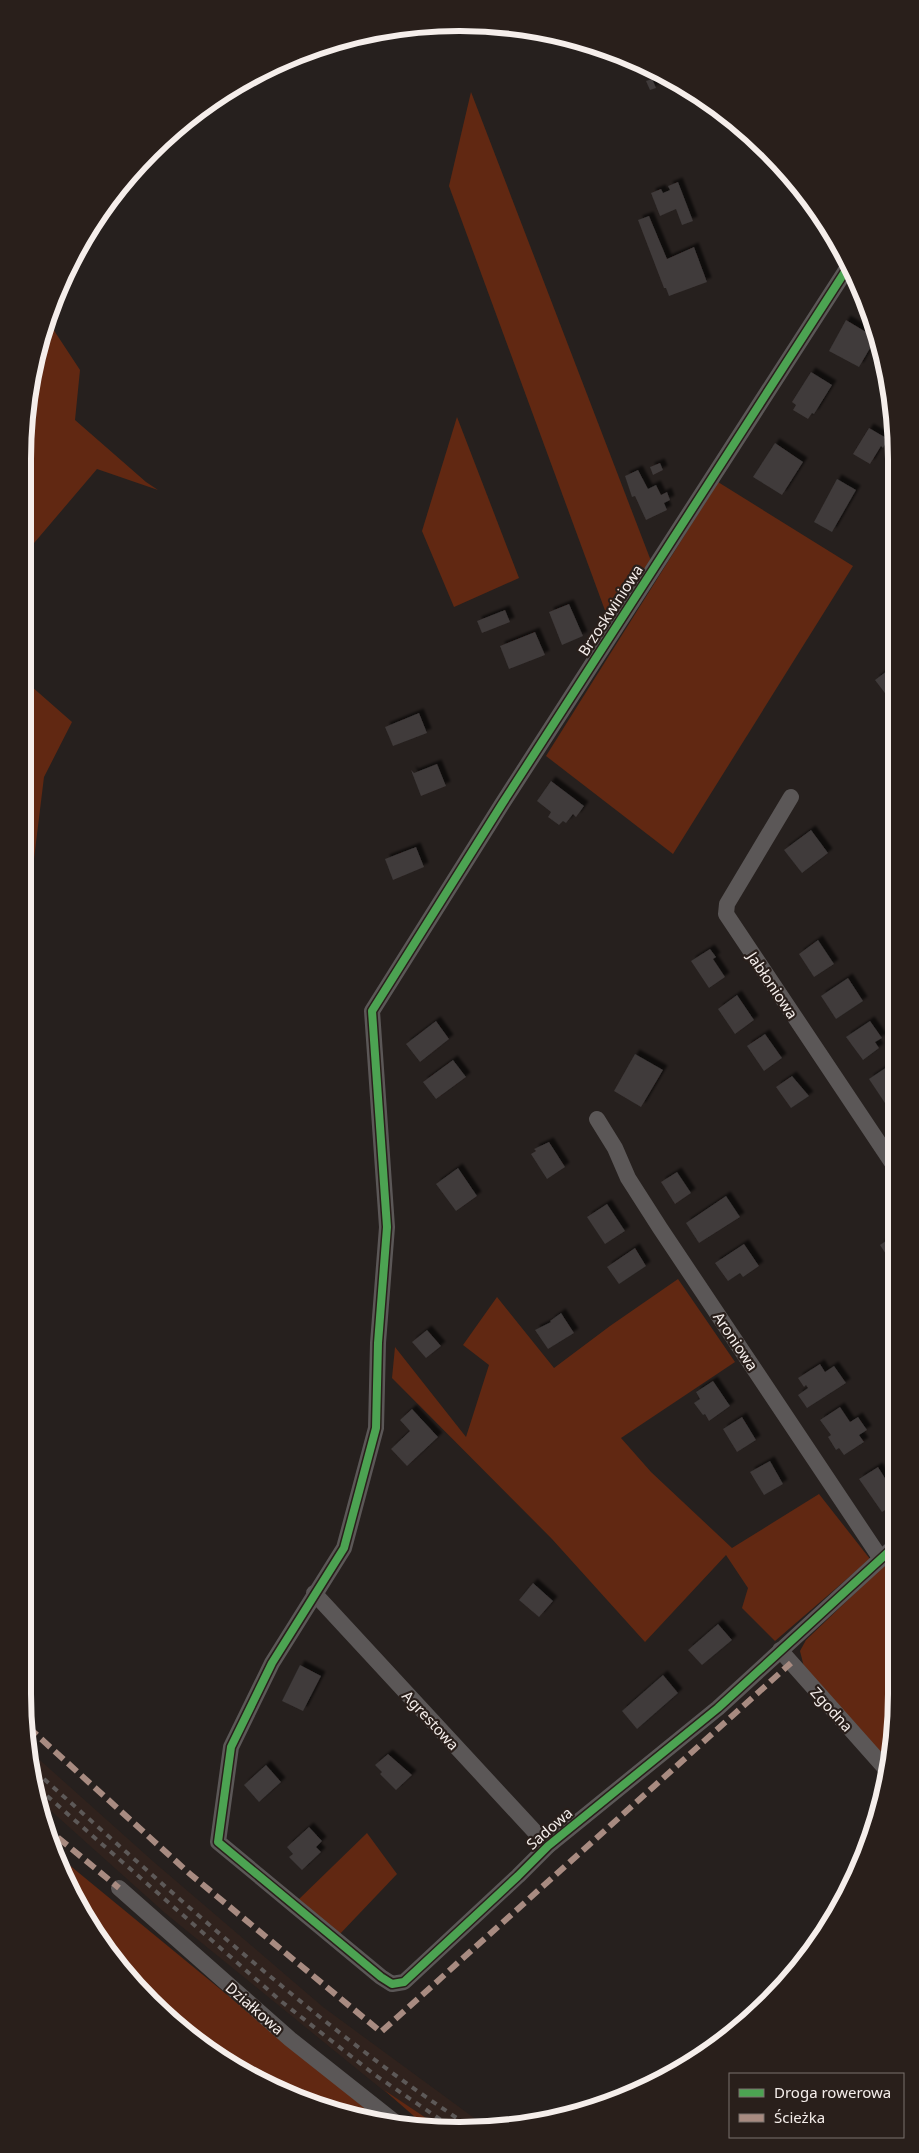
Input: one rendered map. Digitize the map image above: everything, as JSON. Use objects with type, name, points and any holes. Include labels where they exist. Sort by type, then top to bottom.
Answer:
[{"type":"street","name":"Brzoskwiniowa","points":[[218,1842],[231,1747],[272,1663],[344,1548],[376,1428],[378,1343],[388,1227],[372,1011],[399,971],[502,804],[845,272]]},
{"type":"street","name":"Jabłoniowa","points":[[791,797],[727,904],[726,914],[888,1157]]},
{"type":"street","name":"Aroniowa","points":[[597,1119],[615,1148],[628,1178],[660,1228],[882,1559]]},
{"type":"street","name":"Sadowa","points":[[218,1842],[392,1984],[404,1982],[548,1846],[718,1708],[888,1553]]},
{"type":"street","name":"Agrestowa","points":[[314,1594],[548,1846]]},
{"type":"street","name":"Zgodna","points":[[780,1650],[882,1765]]},
{"type":"street","name":"Działkowa","points":[[119,1888],[290,2038],[387,2116]]},
{"type":"shaded area","points":[[471,92],[651,561],[610,624],[449,186]]},
{"type":"shaded area","points":[[53,327],[80,370],[75,420],[146,482],[158,490],[97,469],[31,547],[32,431],[39,376]]},
{"type":"shaded area","points":[[457,417],[519,578],[454,607],[422,531]]},
{"type":"shaded area","points":[[718,482],[853,566],[673,854],[546,756]]},
{"type":"shaded area","points":[[31,686],[72,722],[44,777],[31,883]]},
{"type":"shaded area","points":[[678,1279],[735,1362],[621,1438],[651,1472],[732,1548],[819,1494],[870,1559],[775,1641],[742,1608],[748,1588],[726,1555],[645,1642],[552,1539],[392,1378],[395,1347],[466,1437],[489,1365],[463,1345],[497,1297],[554,1368]]},
{"type":"shaded area","points":[[888,1562],[888,1694],[883,1756],[804,1667],[800,1651],[806,1640]]},
{"type":"shaded area","points":[[36,1757],[155,1863],[323,2007],[479,2121],[430,2121],[384,2091],[165,1913],[47,1807]]},
{"type":"shaded area","points":[[367,1833],[397,1874],[338,1936],[295,1903]]},
{"type":"shaded area","points":[[66,1862],[371,2113],[322,2099],[270,2078],[222,2050],[177,2015],[138,1976],[103,1931],[75,1883]]},
{"type":"shaded area","points":[[384,2090],[430,2121],[418,2120]]},
{"type":"building","points":[[652,79],[656,88],[650,90],[646,81]]},
{"type":"building","points":[[678,182],[693,221],[682,225],[676,209],[660,216],[651,193],[661,189],[663,193],[670,190],[668,186]]},
{"type":"building","points":[[649,216],[667,259],[694,247],[707,282],[669,296],[666,288],[664,288],[638,220]]},
{"type":"building","points":[[846,320],[868,333],[872,345],[859,367],[829,351]]},
{"type":"building","points":[[811,372],[832,385],[814,414],[812,413],[808,419],[793,410],[796,405],[792,402]]},
{"type":"building","points":[[869,428],[887,439],[883,448],[881,446],[870,464],[853,454]]},
{"type":"building","points":[[775,443],[803,462],[782,495],[753,477]]},
{"type":"building","points":[[660,463],[663,470],[653,475],[650,467]]},
{"type":"building","points":[[638,470],[648,489],[656,485],[661,495],[667,492],[670,500],[664,503],[667,510],[646,520],[635,496],[632,497],[625,476]]},
{"type":"building","points":[[837,479],[856,490],[832,532],[814,522]]},
{"type":"building","points":[[569,604],[583,636],[562,645],[549,612]]},
{"type":"building","points":[[505,610],[510,622],[482,633],[477,621]]},
{"type":"building","points":[[535,632],[545,655],[509,669],[500,646]]},
{"type":"building","points":[[888,670],[888,697],[875,680]]},
{"type":"building","points":[[419,713],[427,733],[393,746],[385,727]]},
{"type":"building","points":[[437,764],[446,786],[421,796],[411,770],[414,773]]},
{"type":"building","points":[[551,781],[584,806],[576,817],[573,814],[566,823],[563,821],[559,825],[548,817],[551,812],[537,801]]},
{"type":"building","points":[[811,830],[828,853],[802,873],[784,850]]},
{"type":"building","points":[[416,847],[424,867],[393,880],[385,859]]},
{"type":"building","points":[[818,940],[834,964],[814,977],[799,954]]},
{"type":"building","points":[[710,949],[716,957],[713,959],[725,977],[709,988],[691,961]]},
{"type":"building","points":[[848,978],[863,1001],[836,1019],[821,996]]},
{"type":"building","points":[[737,995],[754,1020],[735,1034],[718,1009]]},
{"type":"building","points":[[436,1021],[449,1039],[420,1062],[406,1044]]},
{"type":"building","points":[[870,1021],[882,1038],[875,1042],[879,1048],[863,1060],[846,1037]]},
{"type":"building","points":[[765,1034],[782,1058],[764,1071],[747,1046]]},
{"type":"building","points":[[635,1054],[663,1070],[641,1107],[614,1091]]},
{"type":"building","points":[[453,1060],[466,1077],[436,1099],[423,1082]]},
{"type":"building","points":[[887,1067],[888,1101],[885,1103],[869,1079]]},
{"type":"building","points":[[792,1076],[809,1096],[791,1108],[776,1087]]},
{"type":"building","points":[[549,1142],[565,1167],[547,1179],[531,1154],[536,1151],[534,1149]]},
{"type":"building","points":[[458,1168],[477,1196],[456,1211],[436,1184]]},
{"type":"building","points":[[677,1172],[691,1193],[675,1204],[661,1182]]},
{"type":"building","points":[[726,1196],[740,1217],[699,1243],[686,1223]]},
{"type":"building","points":[[607,1204],[625,1231],[605,1244],[587,1217]]},
{"type":"building","points":[[888,1240],[888,1257],[880,1245]]},
{"type":"building","points":[[744,1244],[759,1266],[743,1277],[740,1273],[728,1281],[715,1263]]},
{"type":"building","points":[[635,1248],[646,1266],[619,1284],[607,1267]]},
{"type":"building","points":[[561,1313],[574,1333],[548,1349],[535,1330],[551,1322]]},
{"type":"building","points":[[427,1330],[441,1346],[426,1358],[412,1342]]},
{"type":"building","points":[[820,1364],[825,1372],[834,1366],[846,1383],[807,1408],[798,1395],[808,1388],[806,1385],[804,1387],[798,1378]]},
{"type":"building","points":[[713,1381],[730,1406],[709,1421],[694,1403],[700,1399],[696,1392]]},
{"type":"building","points":[[840,1407],[850,1422],[858,1417],[867,1430],[859,1435],[864,1442],[844,1455],[839,1448],[836,1450],[828,1437],[831,1435],[820,1420]]},
{"type":"building","points":[[412,1409],[438,1437],[407,1466],[391,1449],[410,1431],[400,1420]]},
{"type":"building","points":[[742,1417],[756,1440],[737,1452],[723,1429]]},
{"type":"building","points":[[770,1461],[783,1484],[764,1495],[750,1472]]},
{"type":"building","points":[[878,1467],[888,1483],[888,1508],[882,1512],[859,1479]]},
{"type":"building","points":[[533,1583],[553,1601],[539,1617],[519,1600]]},
{"type":"building","points":[[718,1624],[732,1640],[702,1665],[688,1650]]},
{"type":"building","points":[[300,1665],[321,1676],[303,1711],[282,1701]]},
{"type":"building","points":[[663,1675],[678,1693],[637,1729],[622,1711]]},
{"type":"building","points":[[388,1754],[412,1775],[396,1790],[380,1774],[382,1772],[375,1765]]},
{"type":"building","points":[[266,1765],[281,1782],[259,1802],[244,1785]]},
{"type":"building","points":[[309,1827],[322,1841],[316,1847],[321,1852],[302,1870],[289,1857],[293,1854],[287,1847]]},
{"type":"railway","points":[[39,1774],[206,1922],[294,1996],[383,2066],[462,2122]]},
{"type":"railway","points":[[43,1792],[282,2002],[375,2075],[443,2121]]},
{"type":"marked path","points":[[33,1732],[190,1874],[381,2032],[791,1663]]},
{"type":"marked path","points":[[56,1836],[119,1888]]},
{"type":"cycle path","points":[[845,272],[502,804],[372,1011],[387,1227],[378,1343],[376,1428],[344,1548],[272,1663],[231,1747],[218,1842],[381,1977],[392,1984],[404,1982],[548,1846],[718,1708],[888,1552]]}]
